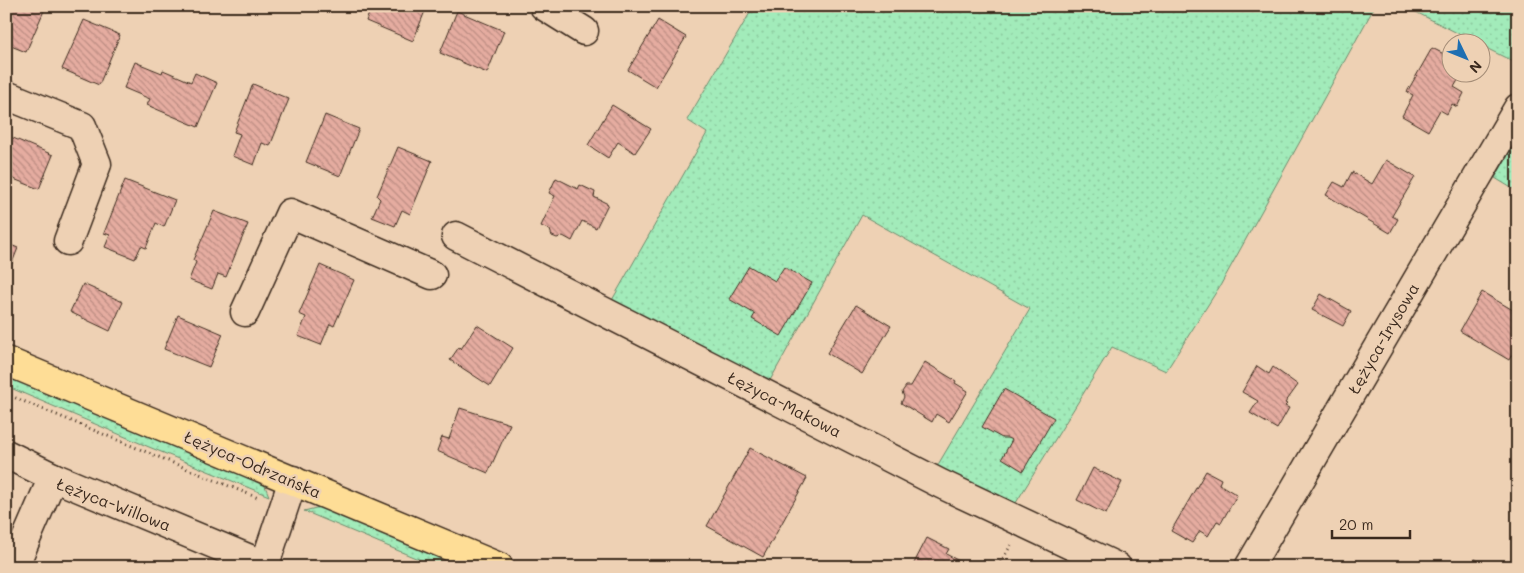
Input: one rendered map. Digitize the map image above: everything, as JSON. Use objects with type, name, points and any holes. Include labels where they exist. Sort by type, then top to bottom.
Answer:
[{"type":"main road","name":"Łężyca-Odrzańska","points":[[6,361],[499,567]]},
{"type":"street","points":[[544,6],[584,31]]},
{"type":"street","points":[[6,95],[82,126],[97,164],[68,241]]},
{"type":"street","name":"Łężyca-Irysowa","points":[[1249,567],[1518,108]]},
{"type":"street","points":[[245,312],[290,213],[432,275]]},
{"type":"street","name":"Łężyca-Makowa","points":[[456,236],[941,484],[1117,567]]},
{"type":"street","points":[[6,454],[53,477]]},
{"type":"street","name":"Łężyca-Willowa","points":[[14,567],[53,477],[266,566],[293,480]]},
{"type":"path","points":[[6,394],[284,509]]},
{"type":"green space","points":[[754,6],[1375,6],[1220,286],[1166,371],[1112,347],[1014,506],[936,468],[1030,309],[862,215],[768,384],[611,302],[707,133],[687,120]]},
{"type":"green space","points":[[1404,6],[1518,6],[1518,64],[1492,51],[1492,32],[1455,32]]},
{"type":"green space","points":[[1518,138],[1518,192],[1495,178]]},
{"type":"green space","points":[[6,374],[260,481],[265,486],[269,496],[6,386]]},
{"type":"green space","points":[[320,507],[467,567],[437,567],[304,511]]},
{"type":"building","points":[[8,6],[46,6],[26,52],[6,44],[6,10]]},
{"type":"building","points":[[372,6],[427,6],[413,41],[366,21]]},
{"type":"building","points":[[457,11],[504,31],[487,73],[440,53]]},
{"type":"building","points":[[84,20],[120,35],[99,85],[62,69]]},
{"type":"building","points":[[658,20],[686,37],[656,87],[628,70]]},
{"type":"building","points":[[1432,48],[1442,53],[1442,82],[1457,82],[1454,87],[1464,93],[1457,107],[1452,104],[1447,114],[1440,110],[1428,131],[1402,116],[1413,95],[1407,92]]},
{"type":"building","points":[[135,62],[162,73],[163,70],[191,82],[195,73],[217,83],[198,127],[147,105],[150,99],[124,88]]},
{"type":"building","points":[[253,84],[289,99],[270,146],[262,143],[254,165],[232,156],[240,134],[234,132]]},
{"type":"building","points":[[612,105],[651,129],[635,153],[618,142],[608,158],[588,145]]},
{"type":"building","points":[[325,115],[359,129],[340,176],[306,162]]},
{"type":"building","points":[[6,135],[53,155],[39,189],[6,176]]},
{"type":"building","points":[[398,147],[432,161],[410,214],[402,210],[395,226],[372,217],[380,199],[377,196]]},
{"type":"building","points":[[1386,160],[1415,177],[1392,216],[1398,219],[1390,233],[1326,195],[1334,182],[1344,187],[1352,172],[1372,184]]},
{"type":"building","points":[[556,178],[578,189],[580,185],[595,192],[594,197],[608,204],[596,228],[582,221],[572,241],[563,236],[557,238],[552,236],[550,230],[541,226],[555,196],[549,193]]},
{"type":"building","points":[[125,180],[175,200],[164,227],[156,223],[146,248],[141,246],[135,259],[105,247],[110,235],[104,233]]},
{"type":"building","points":[[214,211],[248,224],[226,277],[218,274],[212,289],[189,280],[196,262],[193,260]]},
{"type":"building","points":[[6,243],[18,248],[8,273],[6,273]]},
{"type":"building","points":[[320,265],[354,280],[334,326],[330,324],[321,345],[298,336],[306,317],[299,314]]},
{"type":"building","points":[[749,266],[775,281],[784,267],[812,283],[781,336],[752,319],[755,314],[729,299]]},
{"type":"building","points":[[83,284],[123,302],[110,331],[70,312]]},
{"type":"building","points":[[1482,292],[1518,313],[1518,353],[1514,351],[1509,360],[1460,331]]},
{"type":"building","points":[[1321,294],[1351,311],[1343,326],[1312,310]]},
{"type":"building","points":[[856,305],[891,326],[862,374],[827,353]]},
{"type":"building","points":[[178,315],[223,334],[209,367],[164,349]]},
{"type":"building","points":[[477,325],[513,348],[490,386],[450,360],[459,347],[461,349]]},
{"type":"building","points":[[925,362],[956,381],[955,383],[968,391],[949,422],[936,414],[932,422],[901,403],[904,397],[902,392],[906,386],[911,386]]},
{"type":"building","points":[[1257,366],[1269,374],[1273,367],[1298,385],[1285,403],[1287,404],[1285,406],[1289,408],[1277,429],[1250,413],[1258,401],[1242,392]]},
{"type":"building","points":[[1004,389],[1054,418],[1023,471],[1002,458],[1012,440],[1002,438],[982,427]]},
{"type":"building","points":[[460,408],[510,424],[488,473],[437,451],[442,437],[449,439]]},
{"type":"building","points":[[750,448],[807,478],[763,557],[707,526]]},
{"type":"building","points":[[1093,468],[1122,482],[1106,514],[1077,500]]},
{"type":"building","points":[[1206,471],[1221,479],[1219,484],[1237,495],[1221,523],[1217,521],[1208,536],[1200,531],[1192,543],[1171,531]]},
{"type":"building","points":[[927,538],[949,549],[946,554],[970,567],[912,567]]},
{"type":"building","points":[[1475,559],[1488,567],[1471,567]]}]
